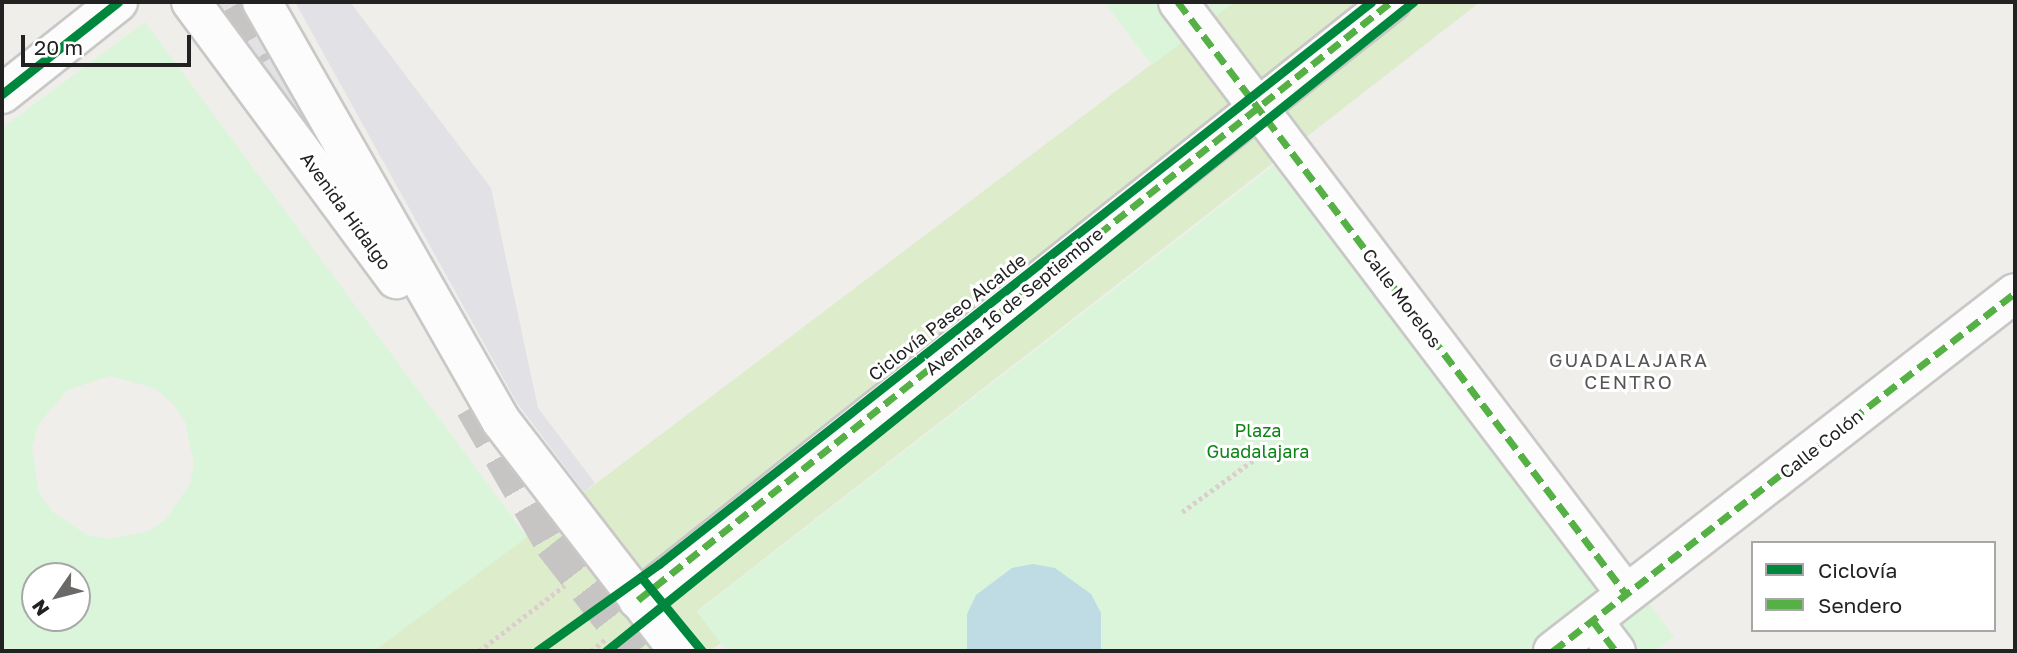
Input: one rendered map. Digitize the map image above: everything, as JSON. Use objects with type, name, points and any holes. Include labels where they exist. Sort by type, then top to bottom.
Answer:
[{"type":"street","points":[[2,94],[118,2]]},
{"type":"street","name":"Avenida Hidalgo","points":[[191,2],[602,557],[680,651]]},
{"type":"street","name":"Avenida Hidalgo","points":[[262,2],[501,421]]},
{"type":"street","name":"Calle Morelos","points":[[1178,2],[1626,594]]},
{"type":"street","name":"Avenida 16 de Septiembre","points":[[644,608],[1258,107],[1391,2]]},
{"type":"street","name":"Calle Colón","points":[[1553,651],[2015,293]]},
{"type":"street","points":[[1592,621],[1616,651]]},
{"type":"path","points":[[1182,512],[1259,456]]},
{"type":"path","points":[[479,651],[602,557]]},
{"type":"path","points":[[606,651],[644,608]]},
{"type":"green space","points":[[1104,2],[1234,2],[1152,65]]},
{"type":"green space","points":[[1234,2],[1480,2],[697,611],[721,643],[710,651],[374,651]]},
{"type":"green space","points":[[145,22],[527,537],[374,651],[2,651],[2,128]],"holes":[[[110,376],[154,388],[172,403],[185,421],[194,463],[190,484],[166,519],[149,531],[109,539],[87,535],[53,512],[39,493],[32,448],[38,425],[67,390]]]},
{"type":"green space","name":"Plaza Guadalajara","points":[[1296,148],[1674,636],[1655,651],[727,651],[697,612]]},
{"type":"shaded area","points":[[210,2],[243,2],[391,257]]},
{"type":"shaded area","points":[[295,2],[350,2],[491,188],[538,408],[595,483],[584,492],[517,403]]},
{"type":"water","points":[[1033,564],[1055,568],[1091,594],[1101,613],[1101,651],[967,651],[967,614],[976,595],[1012,568]]},
{"type":"tunnel","points":[[240,2],[272,57]]},
{"type":"tunnel","points":[[474,406],[553,543],[637,651]]},
{"type":"marked path","points":[[1178,2],[1626,594]]},
{"type":"marked path","points":[[638,600],[1391,2]]},
{"type":"marked path","points":[[1553,651],[2015,293]]},
{"type":"marked path","points":[[1593,621],[1616,651]]},
{"type":"cycle path","points":[[2,94],[118,2]]},
{"type":"cycle path","name":"Ciclovía Paseo Alcalde","points":[[537,651],[659,564],[1371,2]]},
{"type":"cycle path","points":[[606,651],[1413,2]]},
{"type":"cycle path","points":[[641,577],[702,651]]},
{"type":"district","name":"GUADALAJARA CENTRO","points":[[1629,371]]}]
